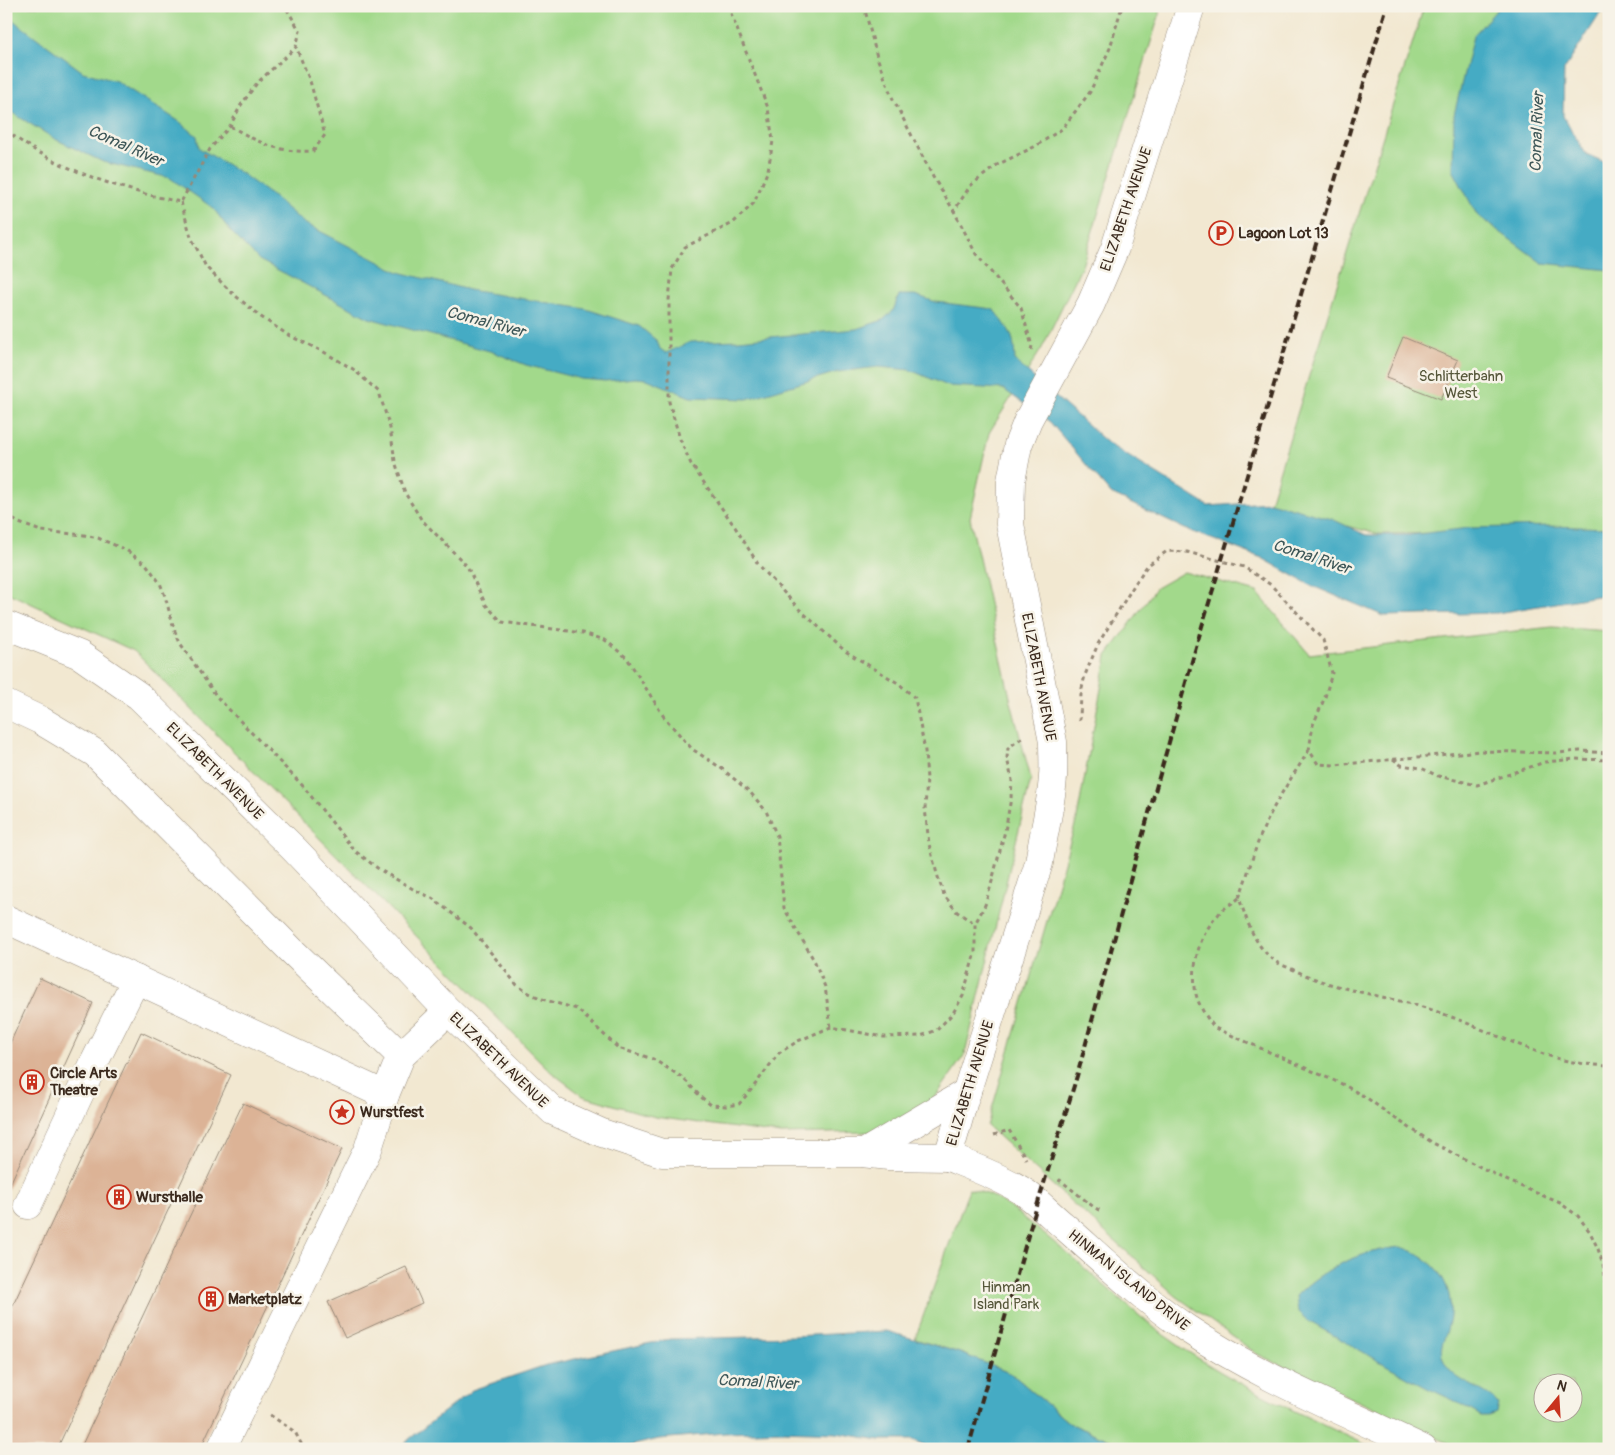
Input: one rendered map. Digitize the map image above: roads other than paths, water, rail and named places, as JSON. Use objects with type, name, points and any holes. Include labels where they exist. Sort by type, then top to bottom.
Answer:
[{"type":"street","name":"ELIZABETH AVENUE","points":[[6,626],[80,654],[139,696],[295,850],[448,1011],[553,1111],[602,1133],[662,1153],[864,1154],[948,1158],[1039,863],[1053,777],[1053,742],[1010,524],[1011,482],[1018,445],[1028,420],[1091,304],[1115,248],[1191,6]]},
{"type":"street","points":[[6,704],[40,720],[95,753],[292,951],[401,1056]]},
{"type":"street","points":[[7,921],[385,1095]]},
{"type":"street","points":[[28,1206],[93,1065],[136,979]]},
{"type":"street","points":[[221,1449],[368,1149],[385,1095],[401,1056],[448,1011]]},
{"type":"street","points":[[864,1154],[967,1092]]},
{"type":"street","name":"HINMAN ISLAND DRIVE","points":[[948,1158],[989,1172],[1021,1190],[1038,1202],[1157,1306],[1186,1328],[1231,1356],[1422,1449]]},
{"type":"water","name":"Comal River","points":[[1500,6],[1605,6],[1564,70],[1563,116],[1586,154],[1609,164],[1609,270],[1542,263],[1477,215],[1453,170],[1454,115],[1473,36]]},
{"type":"water","name":"Comal River","points":[[6,15],[83,72],[116,81],[180,122],[197,136],[199,148],[241,173],[304,223],[399,272],[469,290],[586,309],[639,326],[657,341],[660,349],[666,353],[690,342],[738,340],[856,329],[883,320],[893,311],[899,295],[915,295],[936,302],[993,309],[1010,332],[1014,344],[1015,361],[1109,444],[1208,506],[1270,502],[1332,519],[1366,535],[1410,535],[1469,528],[1549,526],[1609,528],[1609,594],[1497,613],[1384,616],[1310,585],[1262,558],[1185,529],[1111,494],[1050,422],[1003,389],[948,386],[910,370],[878,367],[838,372],[747,399],[690,397],[647,379],[635,378],[605,381],[581,379],[526,365],[493,352],[369,318],[259,260],[231,232],[213,208],[170,178],[103,162],[55,139],[6,109]]},
{"type":"water","points":[[1401,1247],[1425,1258],[1442,1277],[1450,1300],[1447,1330],[1441,1351],[1443,1359],[1453,1374],[1485,1392],[1498,1404],[1496,1413],[1481,1416],[1308,1321],[1298,1312],[1296,1296],[1318,1277],[1358,1256]]},
{"type":"water","name":"Comal River","points":[[887,1331],[960,1353],[1012,1374],[1069,1423],[1130,1449],[933,1449],[913,1440],[880,1440],[836,1433],[783,1431],[725,1433],[659,1439],[617,1449],[401,1449],[408,1440],[472,1390],[546,1365],[670,1339],[794,1336]]},
{"type":"railway","points":[[968,1449],[1029,1232],[1077,1076],[1200,633],[1387,6]]},
{"type":"place","name":"Lagoon Lot 13","points":[[1221,233]]},
{"type":"place","name":"Circle Arts Theatre","points":[[32,1082]]},
{"type":"place","name":"Wurstfest","points":[[342,1112]]},
{"type":"place","name":"Wursthalle","points":[[119,1197]]},
{"type":"place","name":"Marketplatz","points":[[211,1299]]},
{"type":"park label","name":"Schlitterbahn West","points":[[1461,384]]},
{"type":"park label","name":"Hinman Island Park","points":[[1006,1296]]}]
